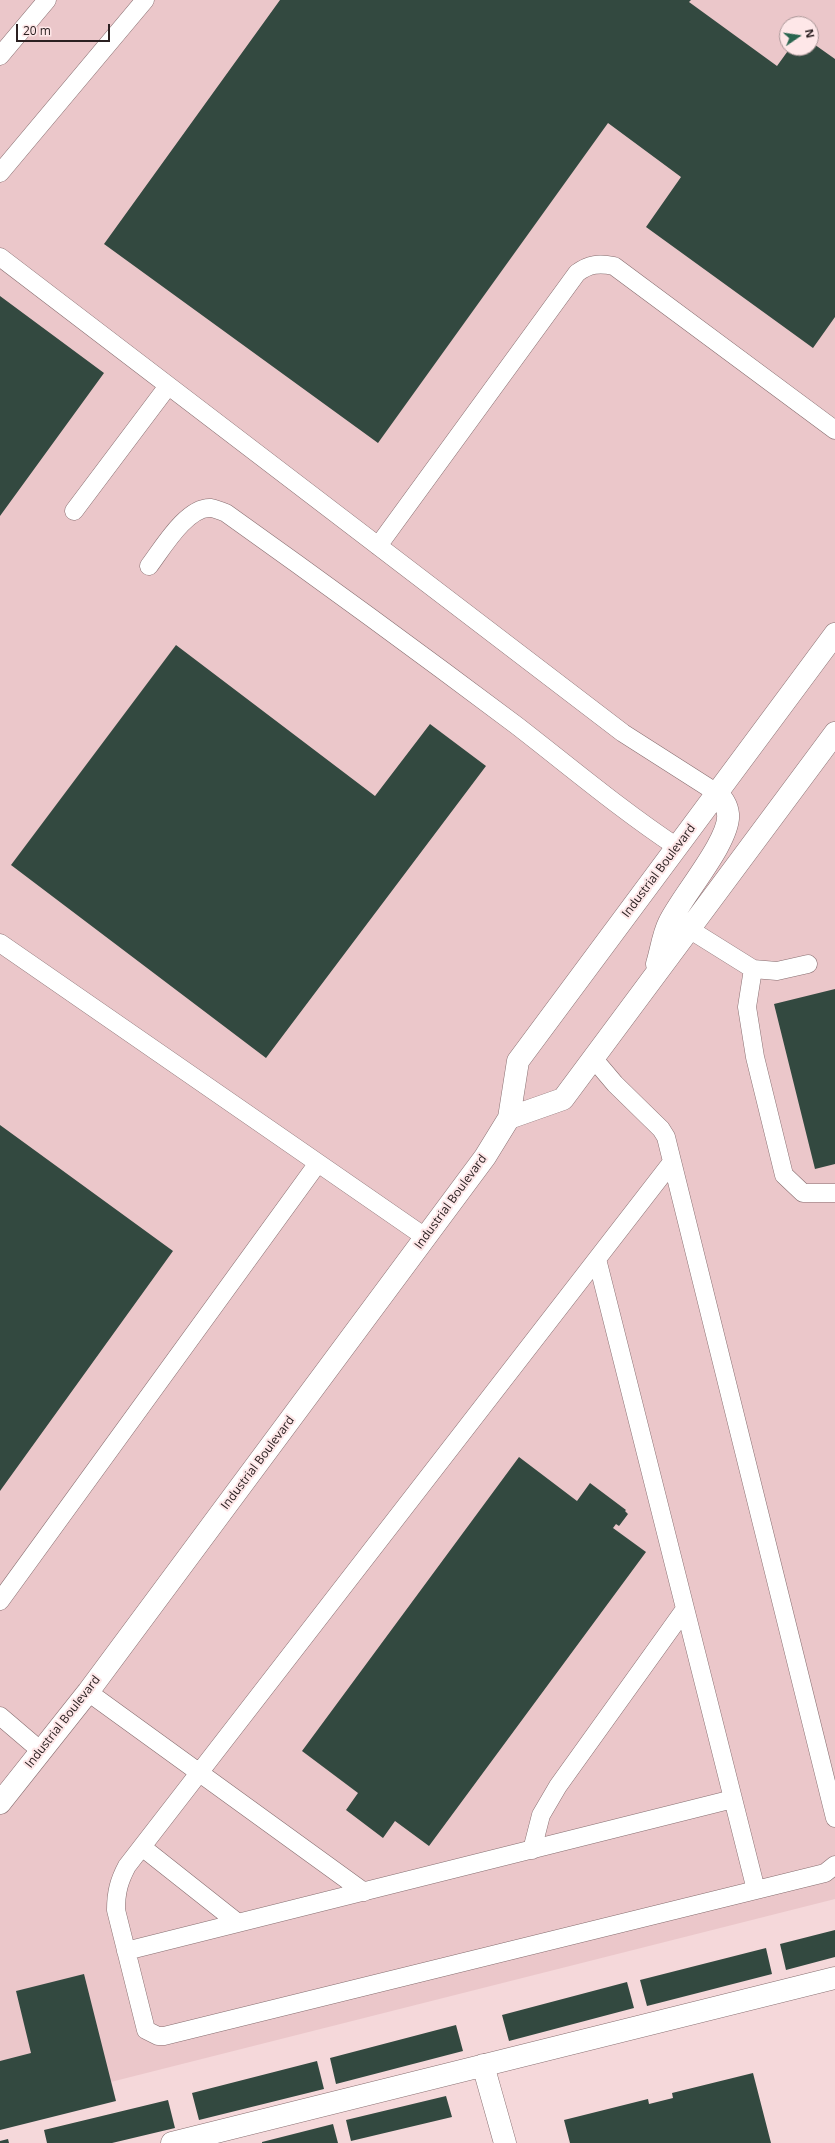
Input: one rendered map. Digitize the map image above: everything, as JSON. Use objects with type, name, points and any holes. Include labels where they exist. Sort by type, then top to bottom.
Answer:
[{"type":"main road","name":"Industrial Boulevard","points":[[0,1803],[88,1692],[485,1157],[509,1118],[518,1061],[835,634]]},
{"type":"main road","points":[[509,1118],[563,1099],[835,733]]},
{"type":"main road","points":[[654,977],[668,924],[719,842],[727,824],[728,814],[726,804],[717,793]]},
{"type":"main road","points":[[172,2143],[835,1978]]},
{"type":"main road","points":[[483,2065],[505,2143]]},
{"type":"lane","points":[[0,56],[47,0]]},
{"type":"lane","points":[[0,172],[145,0]]},
{"type":"lane","points":[[0,257],[623,734],[717,793]]},
{"type":"lane","points":[[378,546],[577,273],[586,266],[602,264],[614,266],[835,430]]},
{"type":"lane","points":[[74,511],[168,386]]},
{"type":"lane","points":[[149,566],[187,517],[198,510],[210,508],[226,513],[378,622],[590,781],[640,822],[677,847]]},
{"type":"lane","points":[[689,929],[753,969],[777,971],[808,964]]},
{"type":"lane","points":[[0,943],[425,1237]]},
{"type":"lane","points":[[753,969],[747,1007],[755,1057],[784,1175],[803,1193],[835,1193]]},
{"type":"lane","points":[[593,1058],[615,1084],[661,1128],[666,1137],[835,1818]]},
{"type":"lane","points":[[672,1162],[127,1866],[120,1878],[116,1892],[116,1910],[146,2030],[158,2036],[164,2036],[756,1890],[825,1872],[835,1865]]},
{"type":"lane","points":[[0,1601],[318,1163]]},
{"type":"lane","points":[[597,1259],[756,1890]]},
{"type":"lane","points":[[532,1850],[541,1815],[558,1786],[685,1609]]},
{"type":"lane","points":[[88,1692],[364,1892]]},
{"type":"lane","points":[[0,1716],[41,1751]]},
{"type":"lane","points":[[126,1951],[733,1799]]},
{"type":"lane","points":[[142,1846],[238,1924]]},
{"type":"shaded area","points":[[0,0],[835,0],[835,1899],[0,2110]]},
{"type":"building","points":[[280,0],[691,0],[689,2],[777,66],[784,56],[819,56],[819,48],[835,59],[835,317],[813,348],[646,227],[681,177],[608,123],[378,443],[104,244]]},
{"type":"building","points":[[0,296],[104,373],[0,516]]},
{"type":"building","points":[[176,645],[375,796],[430,724],[486,766],[266,1058],[11,865]]},
{"type":"building","points":[[835,989],[835,1164],[815,1169],[774,1004]]},
{"type":"building","points":[[0,1125],[173,1251],[0,1491]]},
{"type":"building","points":[[519,1457],[577,1501],[590,1483],[626,1510],[625,1511],[628,1514],[619,1526],[616,1524],[613,1528],[646,1552],[429,1846],[395,1821],[383,1838],[346,1810],[358,1793],[302,1751]]},
{"type":"building","points":[[835,1930],[835,1957],[786,1970],[780,1944]]},
{"type":"building","points":[[766,1948],[772,1974],[647,2006],[640,1980]]},
{"type":"building","points":[[84,1974],[116,2101],[0,2130],[0,2061],[31,2053],[16,1991]]},
{"type":"building","points":[[627,1982],[634,2008],[509,2041],[502,2015]]},
{"type":"building","points":[[456,2025],[463,2051],[336,2084],[330,2058]]},
{"type":"building","points":[[317,2061],[324,2089],[199,2120],[192,2093]]},
{"type":"building","points":[[753,2073],[771,2143],[570,2143],[564,2120],[648,2099],[649,2104],[673,2098],[672,2093]]},
{"type":"building","points":[[446,2096],[452,2117],[351,2141],[346,2120]]},
{"type":"building","points":[[168,2100],[175,2128],[112,2143],[47,2143],[44,2130]]},
{"type":"building","points":[[333,2124],[338,2143],[262,2143],[262,2142]]},
{"type":"building","points":[[8,2139],[9,2143],[0,2143],[0,2141]]}]
